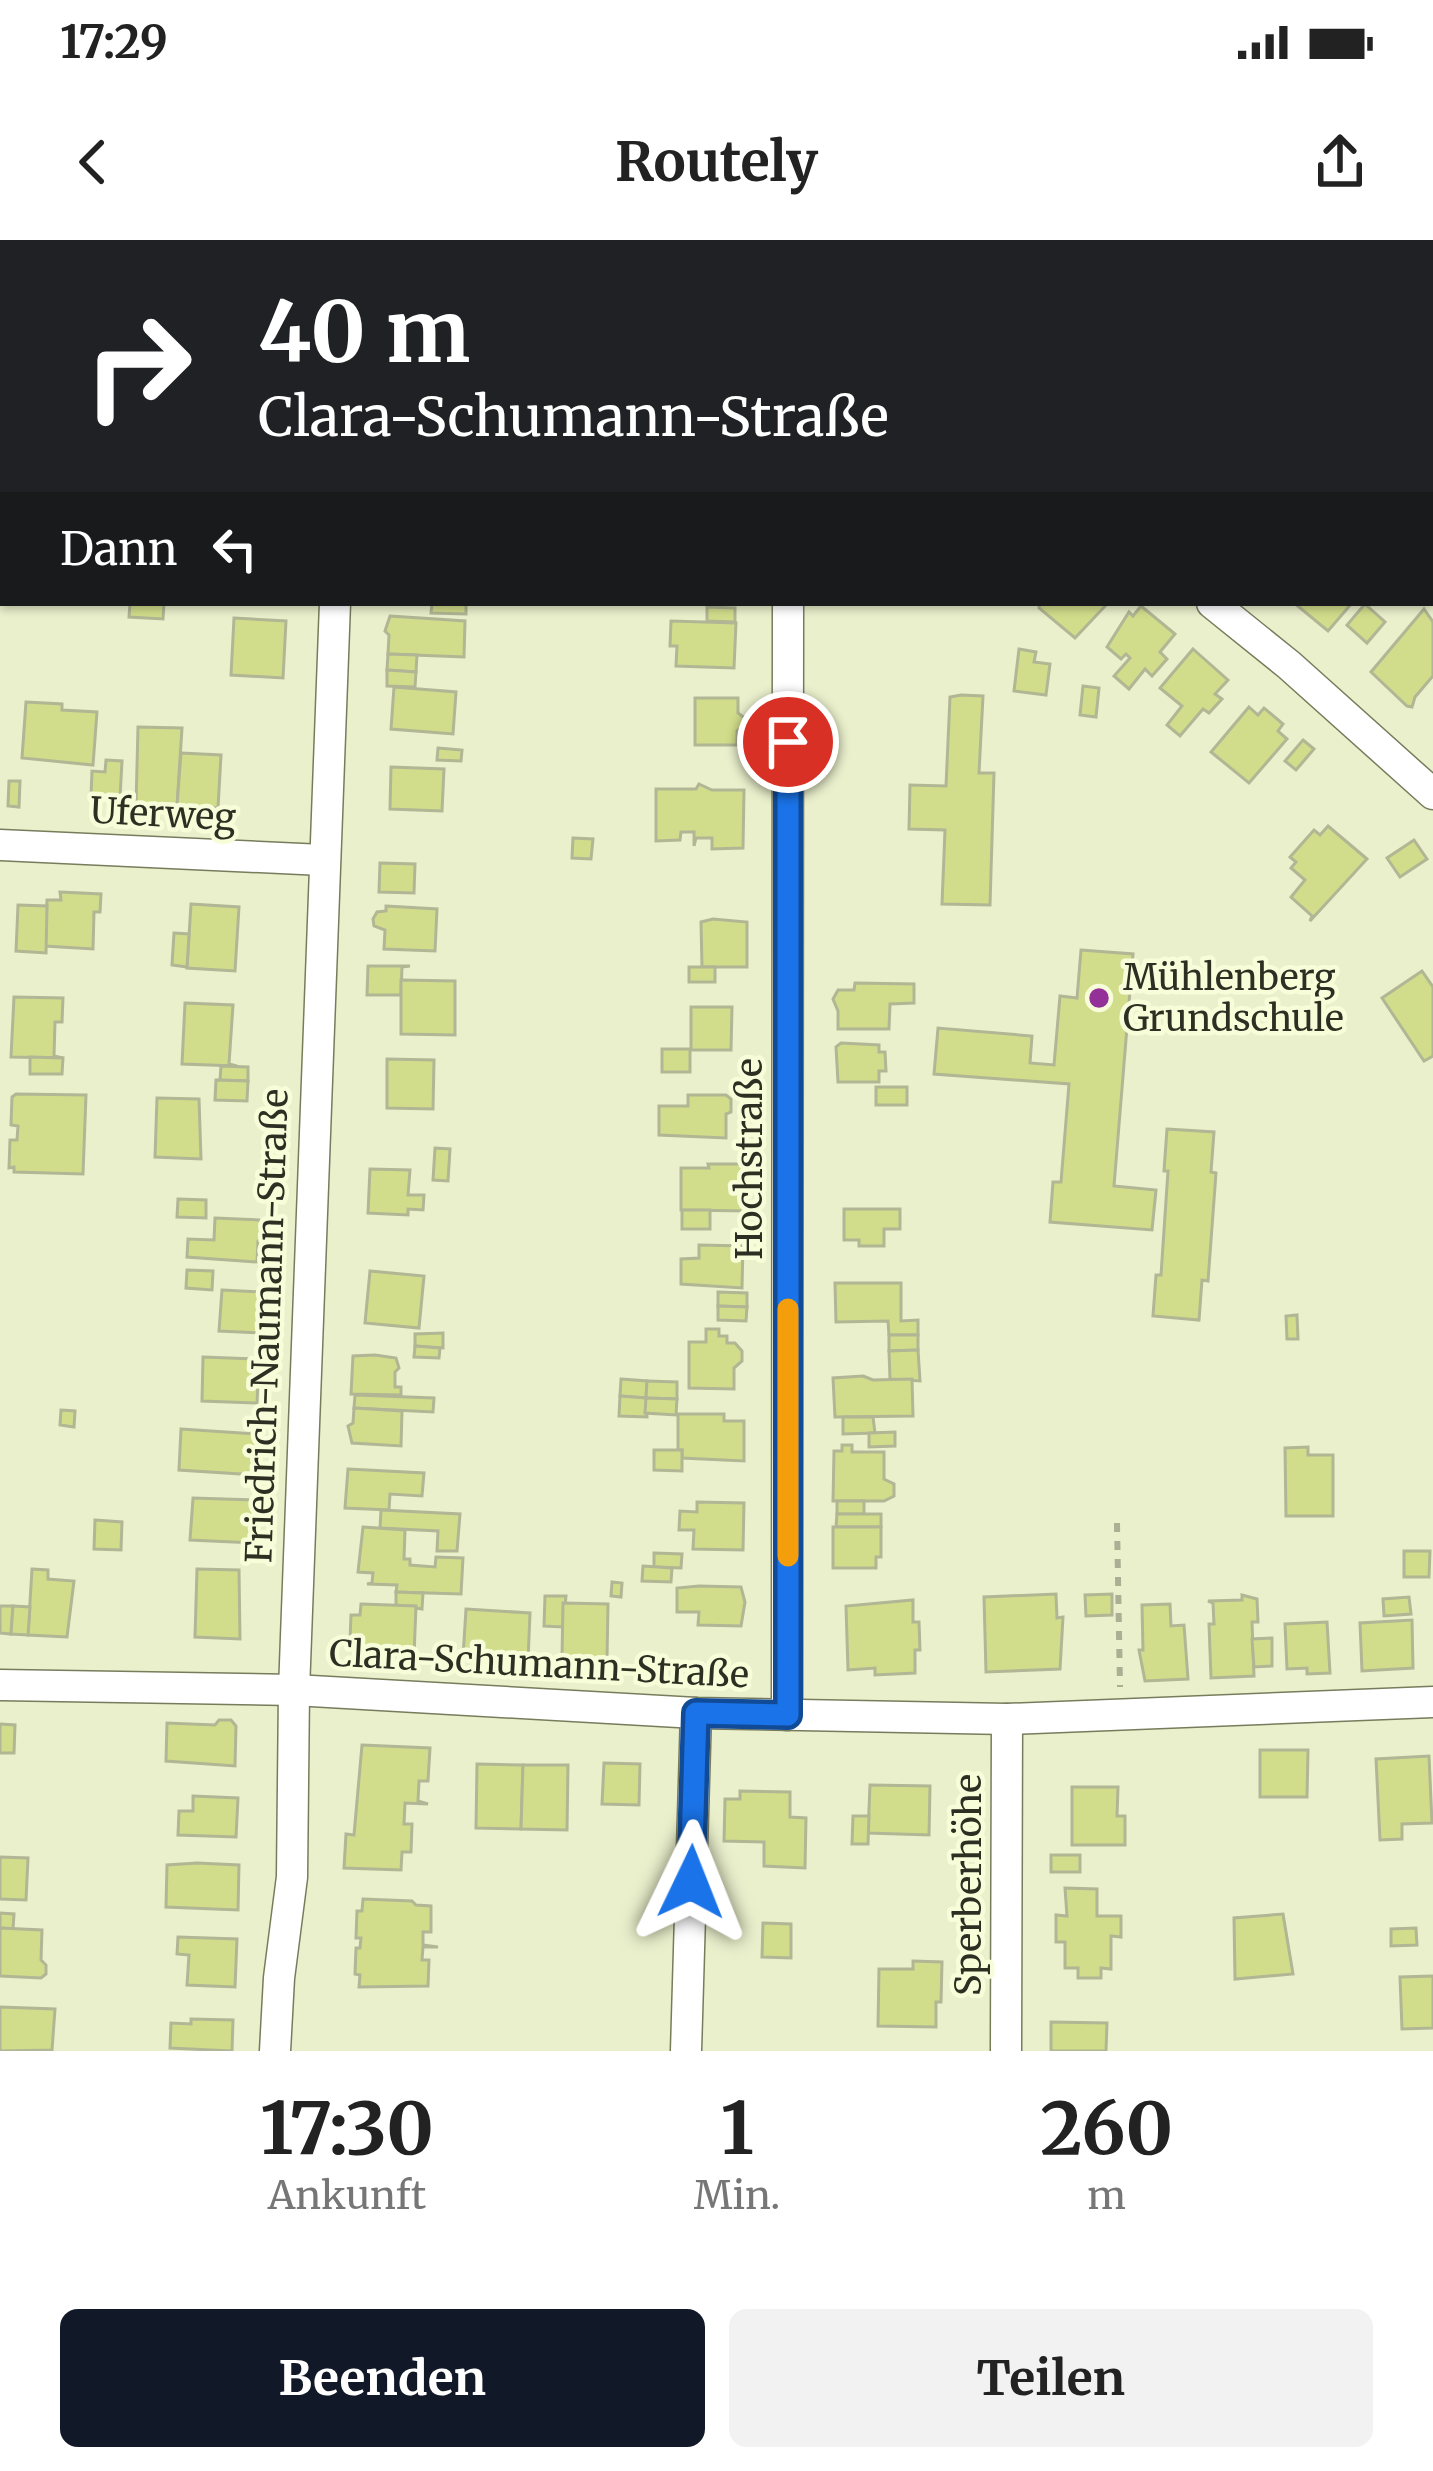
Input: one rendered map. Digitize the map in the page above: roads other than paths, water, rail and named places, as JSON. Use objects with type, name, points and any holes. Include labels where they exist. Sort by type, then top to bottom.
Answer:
[{"type":"street","name":"Friedrich-Naumann-Straße","points":[[275,2051],[292,1877],[294,1690],[335,606]]},
{"type":"street","name":"Hochstraße","points":[[788,606],[788,1715]]},
{"type":"street","points":[[1216,606],[1433,794]]},
{"type":"street","name":"Uferweg","points":[[0,845],[323,860]]},
{"type":"street","name":"Clara-Schumann-Straße","points":[[0,1685],[294,1690],[696,1713],[1007,1719],[1433,1702]]},
{"type":"street","points":[[686,2051],[696,1713]]},
{"type":"street","name":"Sperberhöhe","points":[[1006,2051],[1007,1719]]},
{"type":"place","name":"Mühlenberg Grundschule","points":[[1099,998]]}]
